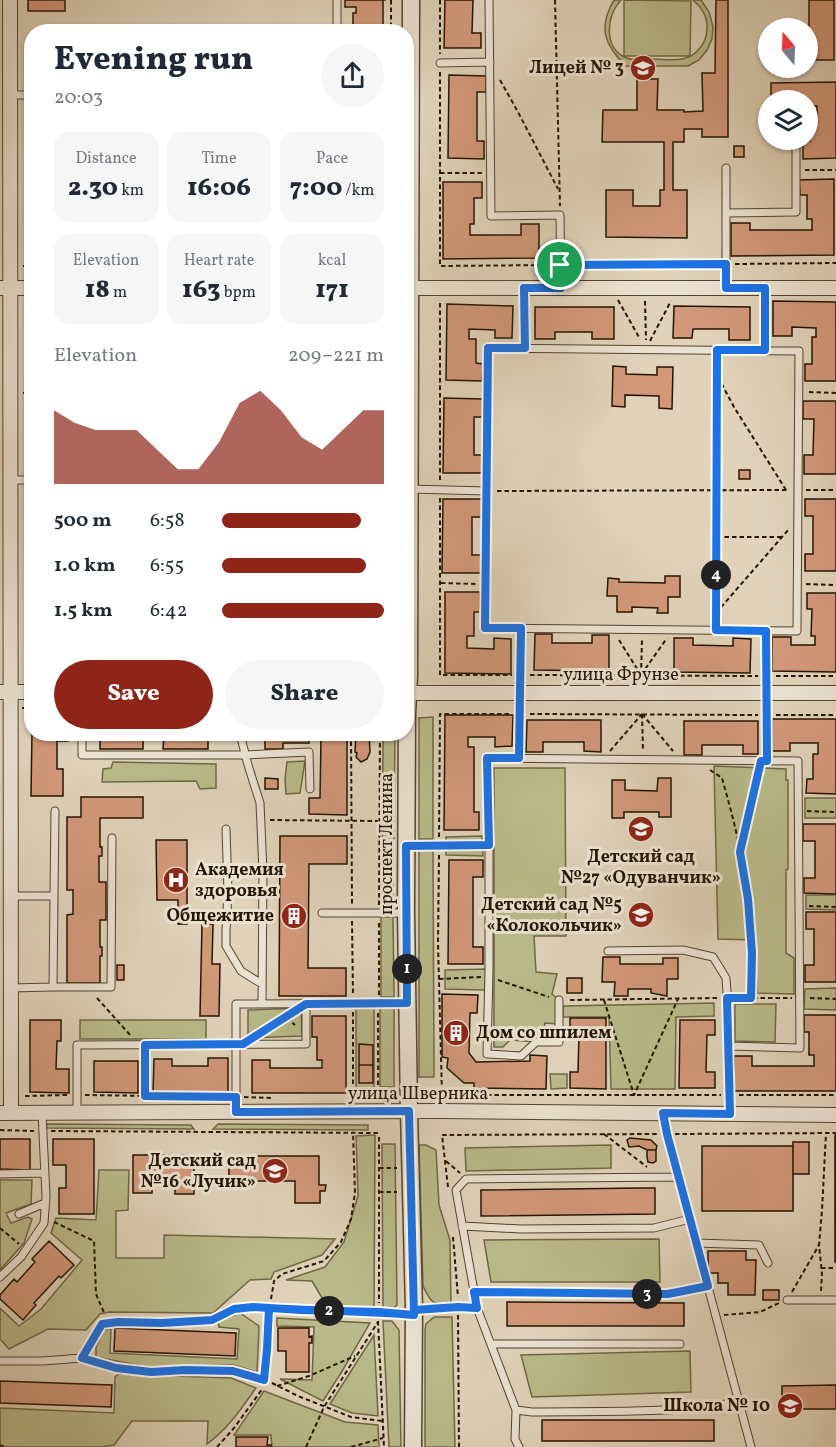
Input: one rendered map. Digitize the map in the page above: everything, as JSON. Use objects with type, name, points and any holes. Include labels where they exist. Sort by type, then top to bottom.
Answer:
[{"type":"street","points":[[6,1113],[11,988],[7,899],[5,692],[10,480],[5,364],[5,288],[10,95],[5,74],[10,0]]},
{"type":"street","name":"проспект Ленина","points":[[411,0],[411,24]]},
{"type":"street","points":[[5,288],[24,288]]},
{"type":"street","points":[[414,288],[836,288]]},
{"type":"street","points":[[5,692],[24,692]]},
{"type":"street","name":"улица Фрунзе","points":[[414,693],[836,693]]},
{"type":"street","name":"проспект Ленина","points":[[407,741],[406,913],[414,1312],[414,1447]]},
{"type":"street","name":"улица Шверника","points":[[6,1113],[409,1111],[836,1115]]},
{"type":"lane","points":[[337,0],[337,24]]},
{"type":"lane","points":[[489,0],[491,216],[560,215],[561,288]]},
{"type":"lane","points":[[440,63],[490,62]]},
{"type":"lane","points":[[10,95],[24,94]]},
{"type":"lane","points":[[726,213],[796,212],[796,150]]},
{"type":"lane","points":[[726,168],[726,288]]},
{"type":"lane","points":[[524,288],[525,348]]},
{"type":"lane","points":[[765,288],[765,350]]},
{"type":"lane","points":[[488,348],[717,350],[799,351],[796,631],[485,628],[488,348]]},
{"type":"lane","points":[[10,480],[24,480]]},
{"type":"lane","points":[[414,489],[487,491]]},
{"type":"lane","points":[[519,758],[521,628]]},
{"type":"lane","points":[[764,761],[766,631]]},
{"type":"lane","points":[[82,741],[82,755],[245,755],[309,752],[310,789]]},
{"type":"lane","points":[[242,741],[260,803],[263,884],[262,984],[265,1004]]},
{"type":"lane","points":[[559,1000],[559,1042],[536,1042],[521,1056],[488,1054],[487,758],[798,761],[800,1048],[729,1046]]},
{"type":"lane","points":[[53,987],[55,811]]},
{"type":"lane","points":[[226,829],[228,891],[226,946],[241,971],[262,984]]},
{"type":"lane","points":[[11,988],[111,987],[112,838]]},
{"type":"lane","points":[[406,846],[489,845]]},
{"type":"lane","points":[[7,899],[54,896]]},
{"type":"lane","points":[[322,912],[406,913]]},
{"type":"lane","points":[[608,951],[683,950],[713,957],[726,978],[730,1114]]},
{"type":"lane","points":[[236,1112],[240,1044],[236,1004],[407,1003]]},
{"type":"lane","points":[[77,1113],[77,1045],[306,1044],[306,1004]]},
{"type":"lane","points":[[0,1277],[21,1257],[44,1223],[45,1173],[42,1113]]},
{"type":"lane","points":[[663,1113],[751,1447]]},
{"type":"lane","points":[[0,1174],[45,1173]]},
{"type":"lane","points":[[519,1447],[515,1439],[516,1410],[477,1308],[456,1190],[466,1179],[679,1178]]},
{"type":"lane","points":[[19,1214],[45,1203]]},
{"type":"lane","points":[[462,1226],[654,1228],[690,1220]]},
{"type":"lane","points":[[696,1243],[759,1245],[768,1263]]},
{"type":"lane","points":[[474,1292],[668,1294],[708,1286]]},
{"type":"lane","points":[[787,1300],[836,1300]]},
{"type":"lane","points":[[82,1358],[102,1324],[212,1320],[234,1309],[253,1307],[379,1312],[477,1308]]},
{"type":"lane","points":[[0,1362],[82,1358],[116,1368],[151,1372],[233,1371],[265,1381],[269,1308]]},
{"type":"lane","points":[[491,1344],[680,1344]]},
{"type":"lane","points":[[516,1410],[532,1412],[676,1410],[739,1402]]},
{"type":"path","points":[[390,0],[391,24]]},
{"type":"path","points":[[440,0],[440,266],[836,263]]},
{"type":"path","points":[[555,0],[560,215]]},
{"type":"path","points":[[490,62],[559,191]]},
{"type":"path","points":[[796,170],[836,170]]},
{"type":"path","points":[[440,173],[491,173]]},
{"type":"path","points":[[618,300],[646,349]]},
{"type":"path","points":[[645,300],[646,349]]},
{"type":"path","points":[[646,349],[672,300]]},
{"type":"path","points":[[716,630],[717,350]]},
{"type":"path","points":[[717,376],[786,490]]},
{"type":"path","points":[[799,392],[836,393]]},
{"type":"path","points":[[487,491],[836,490]]},
{"type":"path","points":[[716,613],[798,519]]},
{"type":"path","points":[[717,537],[782,537]]},
{"type":"path","points":[[440,583],[486,584]]},
{"type":"path","points":[[797,584],[836,585]]},
{"type":"path","points":[[612,629],[641,675]]},
{"type":"path","points":[[641,675],[642,630]]},
{"type":"path","points":[[641,675],[673,630]]},
{"type":"path","points":[[440,675],[836,676]]},
{"type":"path","points":[[836,715],[440,714],[438,943],[442,1095],[836,1095]]},
{"type":"path","points":[[604,758],[642,714]]},
{"type":"path","points":[[642,714],[643,759]]},
{"type":"path","points":[[642,714],[681,759]]},
{"type":"path","points":[[693,760],[722,777],[730,806],[748,899],[752,953],[751,998]]},
{"type":"path","points":[[740,852],[764,761]]},
{"type":"path","points":[[798,811],[836,812]]},
{"type":"path","points":[[261,819],[379,821]]},
{"type":"path","points":[[799,906],[836,907]]},
{"type":"path","points":[[439,979],[489,977],[559,1000],[836,999]]},
{"type":"path","points":[[88,987],[142,1045],[145,1096]]},
{"type":"path","points":[[634,1095],[678,999]]},
{"type":"path","points":[[604,1000],[634,1095]]},
{"type":"path","points":[[265,1004],[287,1017],[306,1035]]},
{"type":"path","points":[[240,1044],[306,1004]]},
{"type":"path","points":[[20,1096],[271,1098]]},
{"type":"path","points":[[353,1098],[361,1098]]},
{"type":"path","points":[[369,1098],[378,1098]]},
{"type":"path","points":[[0,1130],[379,1133]]},
{"type":"path","points":[[269,1308],[274,1281],[282,1274],[324,1261],[341,1242],[351,1219],[355,1193],[353,1132]]},
{"type":"path","points":[[822,1287],[819,1245],[826,1132]]},
{"type":"path","points":[[448,1193],[442,1135],[836,1132]]},
{"type":"path","points":[[604,1134],[661,1178]]},
{"type":"path","points":[[379,1137],[378,1322],[384,1447]]},
{"type":"path","points":[[445,1160],[466,1179]]},
{"type":"path","points":[[379,1168],[398,1168],[398,1176]]},
{"type":"path","points":[[379,1192],[398,1192],[398,1184]]},
{"type":"path","points":[[44,1218],[94,1241],[96,1294],[105,1314]]},
{"type":"path","points":[[0,1228],[26,1250]]},
{"type":"path","points":[[452,1228],[458,1307],[459,1447]]},
{"type":"path","points":[[716,1316],[760,1312],[787,1300],[819,1245]]},
{"type":"path","points":[[821,1268],[836,1268]]},
{"type":"path","points":[[306,1447],[324,1407],[378,1322]]},
{"type":"path","points":[[277,1386],[309,1376],[357,1355]]},
{"type":"path","points":[[217,1447],[234,1428],[265,1381],[351,1417],[383,1421]]},
{"type":"path","points":[[351,1447],[383,1438]]},
{"type":"path","points":[[0,1445],[4,1447]]},
{"type":"green space","points":[[614,0],[621,0],[610,22],[610,38],[617,52],[624,57],[677,60],[694,54],[704,42],[707,24],[703,12],[693,0],[701,0],[709,12],[713,27],[712,39],[707,50],[699,60],[688,66],[626,66],[613,51],[606,35],[606,19]]},
{"type":"green space","points":[[624,0],[691,1],[690,56],[624,56]]},
{"type":"green space","points":[[433,717],[433,839],[419,839],[419,718]]},
{"type":"green space","points":[[383,741],[395,741],[393,908],[382,909]]},
{"type":"green space","points":[[305,761],[300,793],[286,794],[287,762]]},
{"type":"green space","points":[[113,762],[216,764],[216,788],[200,789],[196,781],[102,782],[103,769],[111,768]]},
{"type":"green space","points":[[714,766],[786,769],[788,869],[786,870],[786,953],[794,958],[794,994],[757,993],[755,940],[718,939]]},
{"type":"green space","points":[[494,768],[565,768],[566,936],[534,936],[536,972],[557,974],[552,994],[559,1000],[559,1024],[545,1023],[543,1031],[538,1032],[536,1042],[510,1040],[503,1047],[494,1047]]},
{"type":"green space","points":[[805,798],[836,798],[836,818],[805,818]]},
{"type":"green space","points":[[482,836],[483,856],[446,855],[446,837]]},
{"type":"green space","points":[[419,850],[433,850],[434,1077],[419,1077]]},
{"type":"green space","points":[[806,895],[836,895],[836,910],[806,909]]},
{"type":"green space","points":[[381,915],[393,915],[394,997],[381,997]]},
{"type":"green space","points":[[486,969],[485,990],[445,989],[445,970]]},
{"type":"green space","points":[[836,988],[836,1010],[804,1009],[805,989]]},
{"type":"green space","points":[[714,1003],[714,1016],[676,1017],[675,1089],[611,1089],[609,1017],[563,1017],[563,1006]]},
{"type":"green space","points":[[735,1004],[776,1004],[775,1042],[735,1041]]},
{"type":"green space","points":[[374,1007],[374,1088],[368,1088],[367,1093],[356,1093],[356,1008]]},
{"type":"green space","points":[[380,1007],[394,1007],[394,1087],[380,1087]]},
{"type":"green space","points":[[301,1008],[302,1036],[248,1038],[248,1010]]},
{"type":"green space","points":[[80,1020],[206,1020],[206,1039],[80,1039]]},
{"type":"green space","points":[[550,1074],[567,1074],[567,1088],[551,1089]]},
{"type":"green space","points":[[46,1124],[191,1125],[194,1129],[47,1128]]},
{"type":"green space","points":[[218,1124],[368,1125],[368,1130],[213,1129]]},
{"type":"green space","points":[[375,1135],[374,1309],[328,1308],[312,1281],[286,1280],[325,1267],[344,1242],[358,1196],[356,1136]]},
{"type":"green space","points":[[382,1144],[395,1144],[397,1305],[390,1310],[383,1310]]},
{"type":"green space","points":[[419,1145],[426,1145],[436,1150],[439,1205],[450,1240],[451,1304],[439,1304],[433,1301],[423,1286]]},
{"type":"green space","points":[[611,1145],[611,1168],[466,1171],[465,1148]]},
{"type":"green space","points":[[99,1170],[129,1170],[128,1210],[116,1211],[116,1258],[164,1258],[164,1235],[335,1239],[322,1255],[274,1272],[271,1279],[250,1280],[213,1313],[109,1312],[100,1314],[86,1330],[48,1329],[9,1349],[0,1339],[0,1308],[19,1326],[41,1309],[82,1260],[51,1233],[56,1218],[96,1220]]},
{"type":"green space","points":[[0,1180],[32,1180],[31,1204],[6,1213],[11,1223],[28,1217],[32,1219],[24,1243],[0,1270]]},
{"type":"green space","points":[[659,1239],[660,1282],[491,1282],[484,1240]]},
{"type":"green space","points":[[240,1313],[259,1326],[257,1372],[234,1365],[148,1367],[96,1357],[96,1347],[104,1330],[111,1329],[110,1353],[237,1359],[239,1329],[219,1327],[218,1321]]},
{"type":"green space","points":[[434,1317],[452,1317],[455,1447],[425,1447],[425,1330],[426,1324]]},
{"type":"green space","points":[[277,1318],[370,1323],[323,1401],[280,1379],[312,1380],[314,1327],[277,1326]]},
{"type":"green space","points":[[383,1321],[392,1321],[399,1330],[401,1447],[389,1447]]},
{"type":"green space","points":[[374,1335],[378,1416],[352,1413],[330,1404]]},
{"type":"green space","points":[[690,1351],[691,1392],[532,1397],[521,1355]]},
{"type":"green space","points":[[119,1374],[231,1378],[256,1388],[228,1425],[207,1444],[208,1421],[132,1421],[114,1445],[0,1447],[0,1408],[114,1413],[115,1377]]},
{"type":"green space","points":[[264,1391],[345,1422],[378,1425],[379,1447],[272,1447],[271,1435],[234,1435]]},
{"type":"building","points":[[28,0],[65,0],[65,11],[28,11]]},
{"type":"building","points":[[345,0],[383,0],[383,24],[353,24],[353,13],[356,13],[356,7],[345,7]]},
{"type":"building","points":[[445,0],[473,0],[472,33],[481,33],[481,48],[444,48]]},
{"type":"building","points":[[716,0],[728,0],[728,137],[702,137],[702,129],[684,129],[684,142],[673,142],[673,190],[687,190],[687,238],[606,237],[606,190],[633,190],[633,206],[660,206],[660,190],[664,190],[664,142],[602,142],[603,110],[637,110],[637,79],[658,79],[657,110],[703,111],[702,73],[715,73]]},
{"type":"building","points":[[809,0],[834,0],[834,60],[818,60],[818,18],[809,18]]},
{"type":"building","points":[[449,75],[486,76],[486,92],[477,92],[477,141],[484,141],[484,159],[448,158]]},
{"type":"building","points":[[836,82],[836,158],[803,159],[803,150],[818,150],[818,90],[771,90],[771,83]]},
{"type":"building","points":[[734,146],[744,146],[744,157],[734,157]]},
{"type":"building","points":[[834,179],[834,255],[731,256],[731,223],[750,223],[750,230],[812,230],[812,219],[807,219],[807,195],[800,195],[799,180]]},
{"type":"building","points":[[443,182],[482,182],[482,198],[474,198],[474,224],[470,224],[470,235],[521,235],[521,224],[539,224],[539,258],[443,259]]},
{"type":"building","points":[[773,301],[836,302],[836,381],[805,381],[805,364],[812,364],[812,337],[816,337],[816,328],[792,327],[792,336],[773,336]]},
{"type":"building","points":[[447,304],[513,306],[512,338],[495,338],[495,330],[469,329],[469,339],[476,339],[476,363],[483,364],[482,381],[446,380]]},
{"type":"building","points":[[674,306],[750,307],[750,340],[729,340],[729,329],[693,329],[692,338],[673,338]]},
{"type":"building","points":[[535,307],[614,307],[614,339],[592,339],[592,332],[555,332],[555,339],[535,339]]},
{"type":"building","points":[[613,366],[626,367],[626,374],[657,375],[657,367],[673,367],[672,409],[659,408],[659,396],[625,395],[625,407],[612,406]]},
{"type":"building","points":[[444,398],[483,399],[483,417],[474,417],[474,455],[482,455],[482,473],[443,473]]},
{"type":"building","points":[[803,401],[836,401],[836,474],[804,474],[804,455],[813,455],[814,419],[803,419]]},
{"type":"building","points":[[739,470],[750,470],[750,479],[739,479]]},
{"type":"building","points":[[443,499],[482,499],[482,517],[472,517],[472,555],[481,555],[481,573],[442,573]]},
{"type":"building","points":[[805,499],[836,499],[836,571],[805,571],[805,554],[813,554],[813,516],[805,516]]},
{"type":"building","points":[[665,576],[680,576],[680,597],[668,597],[668,613],[657,613],[658,608],[632,607],[632,612],[617,612],[617,596],[607,596],[608,578],[619,579],[619,582],[665,583]]},
{"type":"building","points":[[445,592],[480,592],[480,612],[474,612],[474,636],[467,636],[467,648],[494,649],[494,638],[511,639],[511,674],[445,673]]},
{"type":"building","points":[[807,593],[836,593],[836,672],[772,671],[772,637],[791,637],[791,645],[815,645],[815,636],[811,636],[812,609],[807,609]]},
{"type":"building","points":[[535,634],[552,634],[552,643],[592,643],[592,635],[609,635],[609,671],[534,670]]},
{"type":"building","points":[[674,638],[693,638],[693,645],[733,646],[733,638],[751,639],[750,673],[674,672]]},
{"type":"building","points":[[445,715],[513,715],[512,746],[495,747],[495,737],[468,737],[468,747],[474,747],[474,812],[479,812],[479,830],[444,830]]},
{"type":"building","points":[[772,719],[836,719],[836,794],[806,793],[807,779],[813,779],[813,754],[818,754],[818,743],[790,743],[790,751],[772,751]]},
{"type":"building","points":[[527,720],[601,720],[601,752],[584,751],[584,742],[543,742],[543,752],[526,752]]},
{"type":"building","points":[[684,721],[758,721],[758,754],[743,754],[743,745],[702,745],[702,755],[684,755]]},
{"type":"building","points":[[32,741],[57,741],[57,769],[63,769],[63,796],[31,796]]},
{"type":"building","points":[[100,741],[143,741],[143,749],[100,749]]},
{"type":"building","points":[[164,741],[208,741],[208,749],[163,749]]},
{"type":"building","points":[[265,741],[309,741],[309,743],[283,743],[283,749],[265,749]]},
{"type":"building","points":[[321,741],[347,741],[347,815],[309,814],[309,798],[320,798]]},
{"type":"building","points":[[356,741],[369,741],[370,752],[367,759],[361,762],[355,752]]},
{"type":"building","points":[[265,778],[278,779],[278,789],[265,789]]},
{"type":"building","points":[[658,778],[671,778],[671,817],[659,817],[659,812],[624,812],[624,818],[612,818],[612,780],[625,780],[625,790],[657,791]]},
{"type":"building","points":[[81,797],[143,797],[143,818],[100,818],[102,856],[99,856],[99,882],[106,882],[106,920],[100,920],[102,956],[100,956],[100,983],[67,983],[67,915],[73,914],[73,890],[67,890],[67,817],[81,817]]},
{"type":"building","points":[[803,824],[836,824],[836,894],[804,893],[804,878],[815,878],[815,841],[803,841]]},
{"type":"building","name":"Общежитие","points":[[280,836],[347,836],[347,864],[309,864],[308,968],[346,968],[346,996],[279,996]]},
{"type":"building","points":[[156,840],[187,840],[187,924],[178,924],[178,900],[157,900]]},
{"type":"building","points":[[449,860],[483,860],[483,877],[473,877],[473,947],[483,947],[483,964],[448,964]]},
{"type":"building","points":[[806,912],[836,912],[836,982],[805,982],[805,965],[814,965],[814,929],[806,929]]},
{"type":"building","points":[[202,924],[213,924],[212,964],[220,964],[219,1016],[200,1016]]},
{"type":"building","points":[[603,957],[620,957],[620,964],[663,964],[663,958],[678,958],[678,979],[667,979],[667,996],[651,993],[651,989],[628,989],[628,996],[614,996],[615,982],[602,982]]},
{"type":"building","points":[[117,965],[124,965],[124,980],[117,980]]},
{"type":"building","points":[[567,978],[582,978],[582,993],[567,993]]},
{"type":"building","name":"Дом со шпилем","points":[[442,994],[478,995],[477,1013],[470,1013],[469,1053],[476,1062],[530,1061],[530,1055],[547,1056],[546,1089],[474,1088],[474,1083],[464,1083],[447,1068],[448,1058],[442,1057]]},
{"type":"building","points":[[804,1015],[836,1015],[836,1091],[734,1091],[734,1056],[752,1056],[752,1066],[814,1066],[814,1055],[809,1055],[809,1032],[804,1032]]},
{"type":"building","points":[[312,1016],[346,1016],[346,1093],[252,1093],[252,1060],[270,1060],[270,1068],[322,1068],[322,1060],[317,1060],[317,1037],[312,1037]]},
{"type":"building","points":[[570,1018],[606,1018],[606,1089],[570,1088],[570,1072],[578,1072],[579,1035],[570,1035]]},
{"type":"building","points":[[30,1020],[61,1020],[61,1041],[57,1041],[56,1069],[69,1069],[69,1093],[30,1092]]},
{"type":"building","points":[[680,1020],[715,1020],[715,1035],[707,1035],[706,1072],[715,1072],[715,1088],[679,1088]]},
{"type":"building","points":[[359,1044],[373,1045],[373,1065],[359,1065]]},
{"type":"building","points":[[208,1058],[228,1058],[228,1093],[153,1093],[154,1059],[172,1059],[172,1066],[208,1066]]},
{"type":"building","points":[[94,1061],[138,1061],[138,1093],[94,1092]]},
{"type":"building","points":[[359,1065],[373,1065],[373,1083],[359,1083]]},
{"type":"building","points":[[836,1135],[836,1262],[835,1262]]},
{"type":"building","points":[[630,1138],[651,1140],[657,1146],[656,1150],[647,1150],[639,1146],[629,1147],[627,1140]]},
{"type":"building","points":[[0,1139],[30,1139],[30,1170],[0,1169]]},
{"type":"building","points":[[53,1139],[94,1139],[94,1214],[59,1214],[59,1188],[66,1188],[66,1165],[53,1165]]},
{"type":"building","points":[[793,1142],[809,1142],[809,1174],[793,1174]]},
{"type":"building","points":[[702,1146],[793,1146],[793,1211],[702,1211]]},
{"type":"building","points":[[647,1150],[656,1150],[656,1161],[653,1163],[648,1162]]},
{"type":"building","points":[[133,1155],[194,1155],[194,1194],[175,1194],[175,1177],[152,1177],[152,1193],[133,1193]]},
{"type":"building","points":[[229,1156],[319,1156],[319,1185],[326,1185],[325,1191],[320,1191],[320,1203],[295,1203],[295,1181],[229,1181]]},
{"type":"building","points":[[655,1188],[655,1214],[481,1216],[481,1190]]},
{"type":"building","points":[[49,1241],[74,1265],[61,1278],[59,1276],[34,1303],[36,1305],[23,1320],[0,1299],[0,1295],[14,1279],[17,1282],[35,1262],[32,1259]]},
{"type":"building","points":[[708,1251],[746,1251],[746,1260],[756,1260],[755,1295],[728,1295],[728,1283],[718,1283],[718,1273],[708,1273]]},
{"type":"building","points":[[763,1290],[779,1290],[779,1300],[763,1300]]},
{"type":"building","points":[[507,1302],[684,1303],[684,1326],[507,1326]]},
{"type":"building","points":[[115,1328],[236,1333],[235,1356],[114,1351]]},
{"type":"building","points":[[278,1328],[309,1328],[312,1343],[309,1343],[309,1372],[286,1372],[286,1351],[278,1351]]},
{"type":"building","points":[[0,1381],[112,1385],[111,1407],[0,1403]]},
{"type":"building","points":[[836,1385],[836,1409],[782,1409],[782,1386]]},
{"type":"building","points":[[542,1420],[714,1420],[714,1441],[542,1441]]},
{"type":"building","points":[[236,1437],[268,1437],[267,1445],[271,1447],[236,1447]]},
{"type":"place","name":"Лицей № 3","points":[[643,68]]},
{"type":"place","name":"Детский сад №27 «Одуванчик»","points":[[641,829]]},
{"type":"place","name":"Академия здоровья","points":[[176,880]]},
{"type":"place","name":"Детский сад №5 «Колокольчик»","points":[[641,915]]},
{"type":"place","name":"Общежитие","points":[[294,916]]},
{"type":"place","name":"Дом со шпилем","points":[[456,1033]]},
{"type":"place","name":"Детский сад №16 «Лучик»","points":[[275,1171]]},
{"type":"place","name":"Школа № 10","points":[[790,1406]]},
{"type":"route","points":[[560,265],[561,288],[524,288],[525,348],[488,348],[485,628],[521,628],[519,758],[487,758],[489,845],[406,846],[407,1003],[306,1004],[243,1044],[145,1045],[145,1096],[236,1097],[236,1112],[409,1111],[414,1315],[379,1312],[253,1307],[234,1309],[212,1320],[102,1324],[82,1358],[116,1368],[151,1372],[233,1371],[264,1380],[269,1308],[414,1315],[414,1310],[477,1308],[474,1292],[668,1294],[708,1286],[663,1113],[730,1114],[727,998],[751,998],[752,953],[748,899],[740,852],[761,761],[767,761],[766,631],[716,630],[717,350],[765,350],[765,288],[726,288],[726,264],[560,265]]}]
